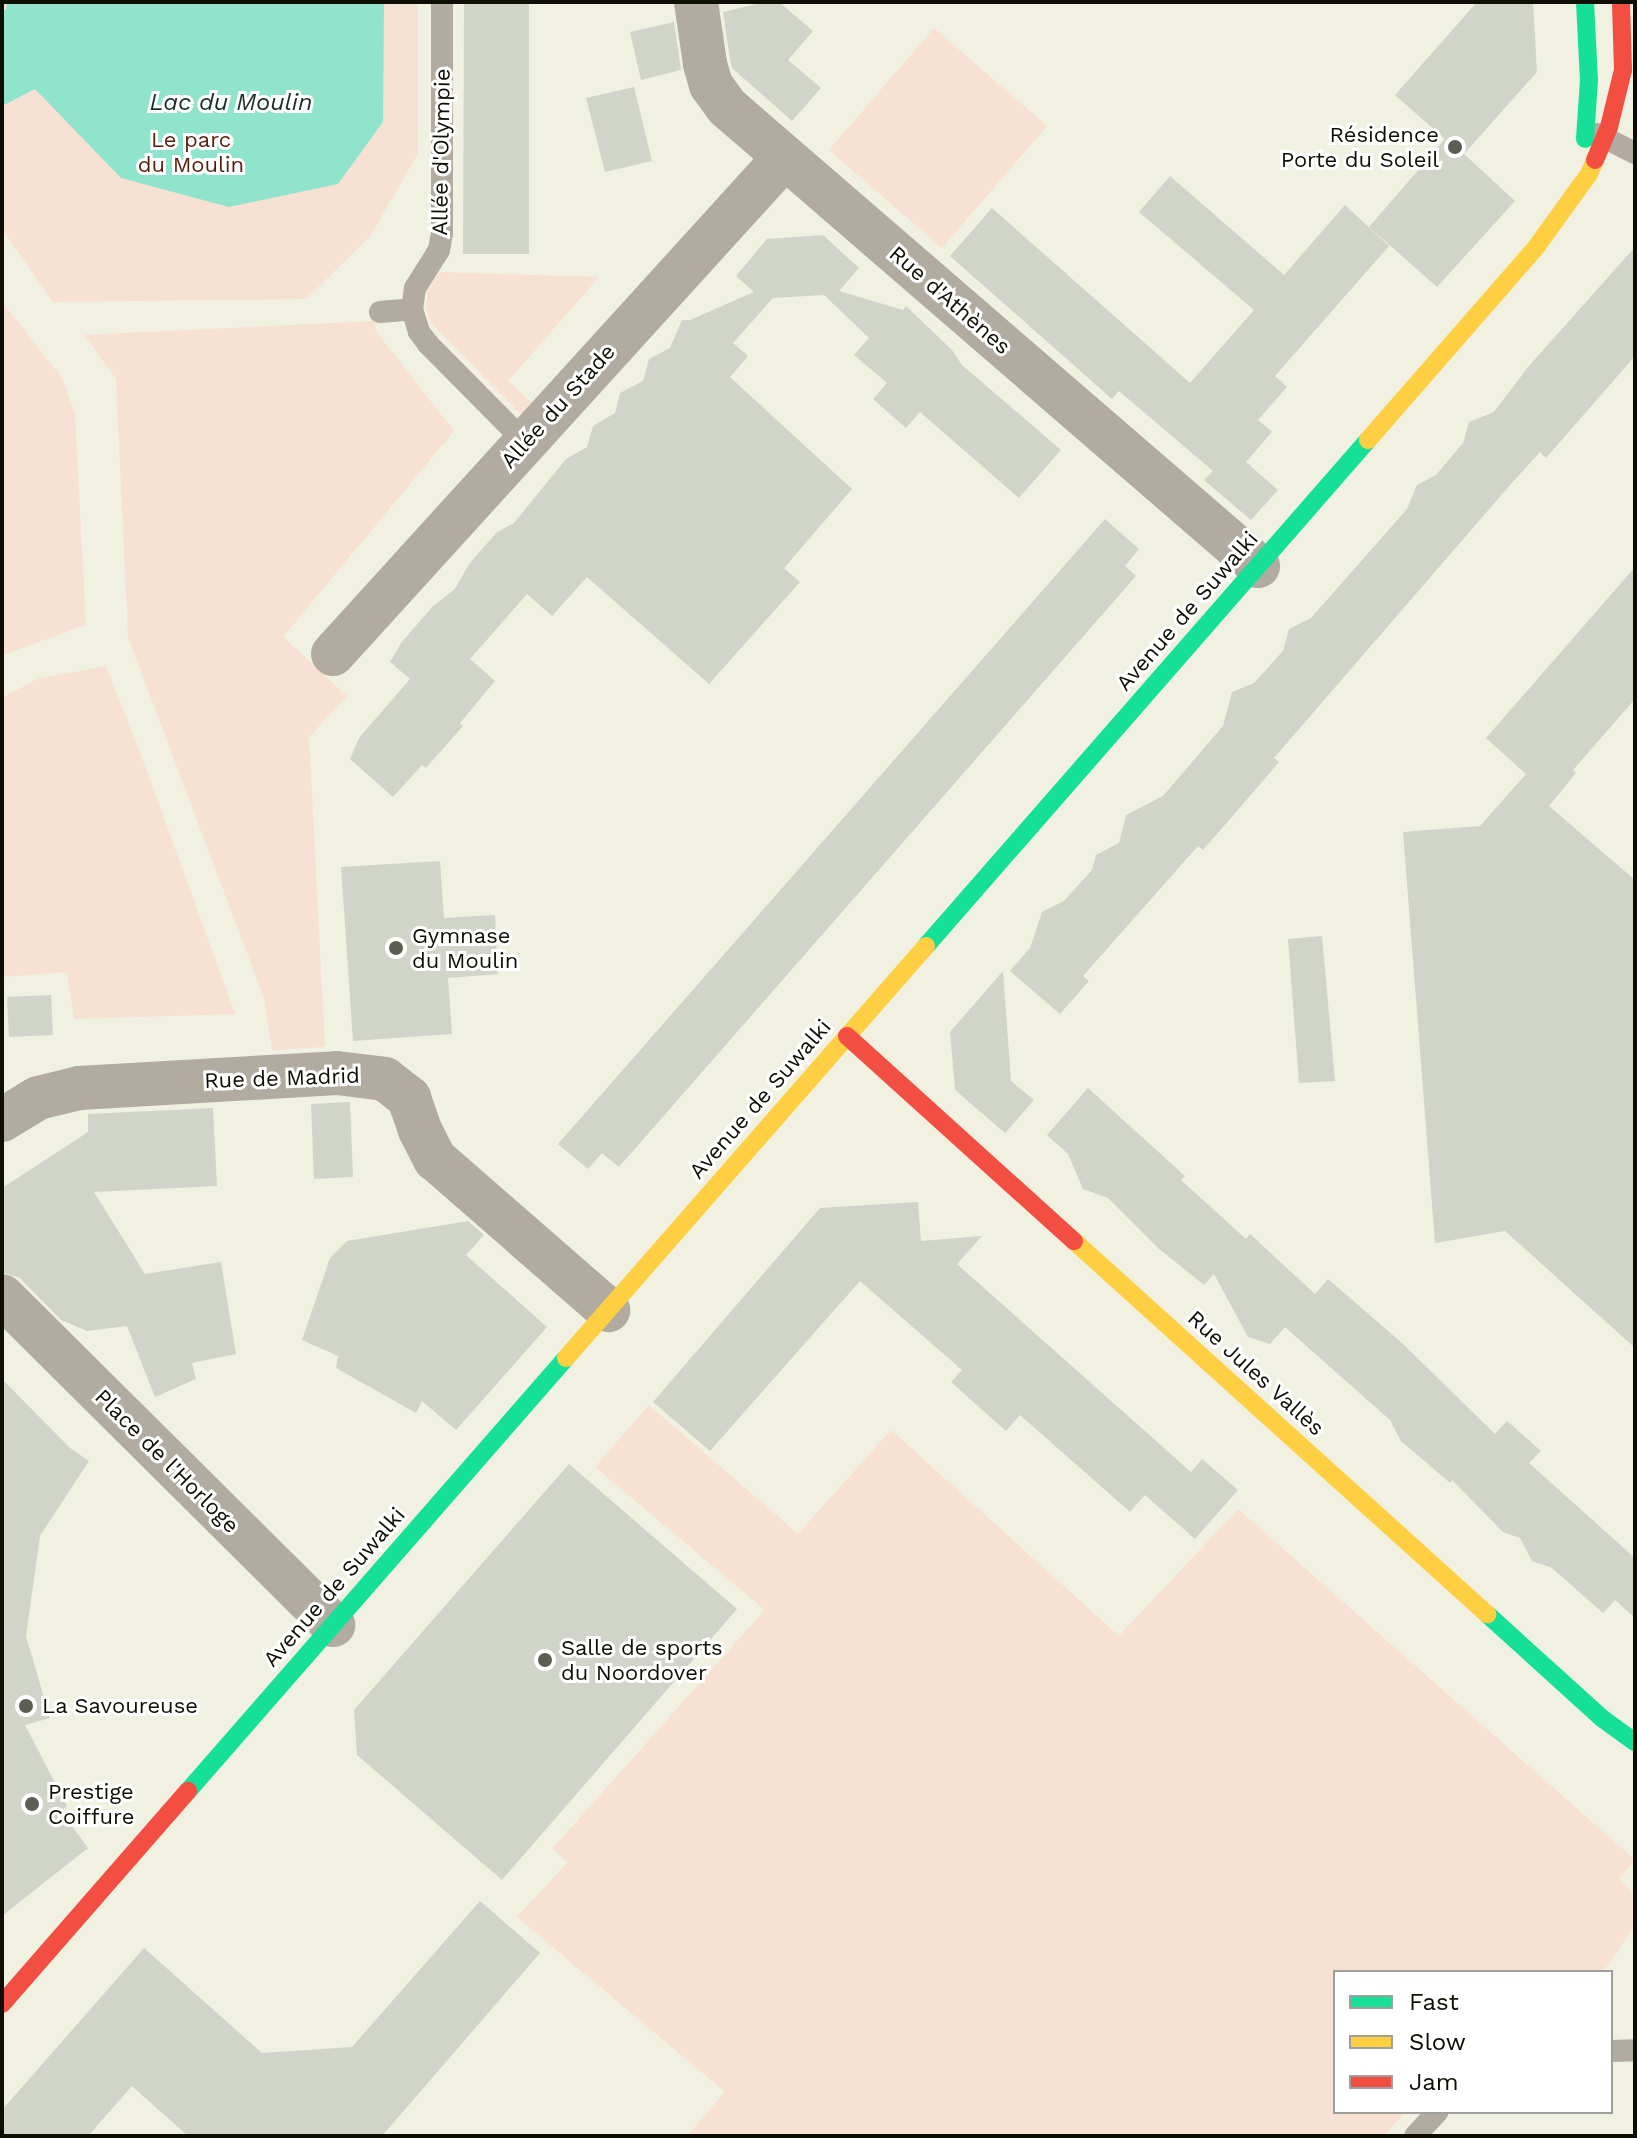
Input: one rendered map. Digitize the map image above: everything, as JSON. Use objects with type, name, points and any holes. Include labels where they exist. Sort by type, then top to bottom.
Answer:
[{"type":"street","name":"Rue d'Athènes","points":[[696,2],[705,64],[718,96],[784,158],[1258,566]]},
{"type":"street","name":"Avenue de Suwalki","points":[[1585,2],[1589,80],[1596,134]]},
{"type":"street","name":"Avenue de Suwalki","points":[[2,2004],[1554,225],[1578,164],[1596,134],[1623,70],[1621,2]]},
{"type":"street","name":"Allée du Stade","points":[[333,654],[784,158]]},
{"type":"street","name":"Rue Jules Vallès","points":[[847,1036],[1603,1719],[1635,1742]]},
{"type":"street","name":"Rue de Madrid","points":[[2,1120],[38,1098],[79,1088],[337,1073],[385,1079],[409,1098],[423,1139],[435,1159],[608,1310]]},
{"type":"street","name":"Place de l'Horloge","points":[[2,1296],[333,1625]]},
{"type":"lane","name":"Allée d'Olympie","points":[[412,309],[415,288],[439,250],[442,233],[442,2]]},
{"type":"lane","points":[[1596,134],[1635,153]]},
{"type":"lane","points":[[380,312],[412,309],[419,332],[428,344],[525,442]]},
{"type":"lane","points":[[1613,2051],[1635,2050]]},
{"type":"lane","points":[[1415,2136],[1435,2114]]},
{"type":"green space","name":"Le parc du Moulin","points":[[2,2],[418,2],[418,154],[370,236],[306,299],[53,302],[2,229]]},
{"type":"green space","points":[[934,28],[1047,126],[942,248],[829,150]]},
{"type":"green space","points":[[440,272],[599,277],[508,381],[536,407],[525,418],[432,324],[426,308],[428,288]]},
{"type":"green space","points":[[2,302],[62,378],[75,414],[86,625],[2,655]]},
{"type":"green space","points":[[375,321],[375,330],[454,431],[283,637],[347,696],[309,737],[325,1047],[272,1050],[264,998],[128,637],[116,379],[84,335]]},
{"type":"green space","points":[[106,666],[235,1014],[74,1019],[67,972],[2,977],[2,698],[37,679]]},
{"type":"green space","points":[[649,1405],[798,1534],[891,1430],[1119,1636],[1238,1509],[1635,1860],[1619,1879],[1635,1896],[1635,1925],[1604,1970],[1333,1970],[1333,2114],[1403,2114],[1384,2136],[687,2136],[725,2092],[517,1917],[568,1862],[552,1849],[765,1610],[595,1467]]},
{"type":"water","name":"Lac du Moulin","points":[[6,2],[384,2],[383,122],[338,184],[229,207],[121,178],[35,89],[2,106],[2,12],[7,8]]},
{"type":"building","points":[[464,2],[529,2],[529,254],[463,254]]},
{"type":"building","points":[[765,2],[779,2],[813,31],[788,60],[821,88],[792,121],[732,68],[723,12]]},
{"type":"building","name":"Résidence Porte du Soleil","points":[[1477,2],[1533,2],[1537,72],[1464,154],[1515,201],[1437,287],[1369,227],[1445,139],[1395,95]]},
{"type":"building","points":[[674,22],[681,70],[641,80],[630,32]]},
{"type":"building","points":[[634,87],[652,161],[605,172],[586,98]]},
{"type":"building","points":[[1170,176],[1284,275],[1345,205],[1389,246],[1275,376],[1287,387],[1258,420],[1272,432],[1246,462],[1278,490],[1251,520],[1204,480],[1213,471],[1119,391],[1112,399],[950,256],[992,208],[1190,383],[1254,310],[1139,212]]},
{"type":"building","points":[[823,235],[859,268],[839,291],[903,310],[906,306],[952,350],[962,365],[1061,450],[1019,498],[920,412],[906,428],[873,399],[887,383],[854,355],[869,338],[824,295],[773,298],[733,343],[748,356],[730,377],[852,489],[784,568],[800,582],[709,684],[587,577],[552,616],[527,594],[470,659],[495,681],[460,723],[463,726],[426,768],[422,765],[393,797],[350,759],[359,738],[410,679],[390,662],[401,643],[433,606],[455,589],[469,564],[497,532],[514,523],[566,459],[587,447],[593,426],[615,413],[620,393],[643,381],[649,359],[670,348],[682,320],[690,320],[754,292],[736,276],[767,239]]},
{"type":"building","points":[[1635,247],[1635,356],[1546,458],[1540,452],[1510,485],[1274,758],[1279,762],[1230,819],[1203,850],[1198,846],[1083,976],[1089,981],[1060,1014],[1010,971],[1030,948],[1042,912],[1064,901],[1092,870],[1096,855],[1119,843],[1126,815],[1163,796],[1223,726],[1232,692],[1254,683],[1283,651],[1289,629],[1311,618],[1407,509],[1417,485],[1436,475],[1463,443],[1469,422],[1494,412],[1528,367]]},
{"type":"building","points":[[1105,519],[1139,549],[1125,566],[1136,576],[619,1167],[602,1153],[588,1169],[558,1144]]},
{"type":"building","points":[[1635,567],[1635,699],[1573,770],[1576,773],[1549,806],[1635,880],[1635,1348],[1505,1231],[1435,1243],[1403,832],[1480,826],[1526,774],[1486,738]]},
{"type":"building","name":"Gymnase du Moulin","points":[[440,861],[444,918],[495,915],[498,974],[448,978],[452,1034],[353,1041],[341,867]]},
{"type":"building","points":[[1322,936],[1335,1081],[1299,1083],[1288,939]]},
{"type":"building","points":[[1003,971],[1011,1081],[1034,1100],[1005,1133],[955,1090],[950,1032]]},
{"type":"building","points":[[51,995],[53,1035],[9,1037],[7,997]]},
{"type":"building","points":[[1088,1088],[1185,1176],[1181,1180],[1246,1239],[1250,1234],[1315,1294],[1328,1279],[1402,1343],[1495,1434],[1507,1421],[1541,1451],[1529,1463],[1635,1558],[1635,1618],[1615,1600],[1603,1613],[1552,1568],[1532,1561],[1520,1538],[1503,1532],[1452,1480],[1450,1483],[1401,1441],[1390,1420],[1285,1327],[1270,1344],[1248,1337],[1214,1274],[1204,1285],[1158,1248],[1108,1198],[1083,1189],[1068,1154],[1047,1135]]},
{"type":"building","points":[[350,1102],[353,1177],[314,1179],[311,1104]]},
{"type":"building","points":[[213,1108],[217,1186],[94,1192],[145,1274],[221,1262],[236,1354],[192,1363],[196,1379],[155,1397],[127,1326],[87,1331],[61,1320],[20,1278],[2,1272],[2,1188],[88,1132],[88,1114]]},
{"type":"building","points":[[918,1202],[921,1241],[982,1236],[957,1264],[1191,1472],[1202,1459],[1238,1490],[1195,1539],[1145,1495],[1130,1512],[1020,1415],[1006,1431],[951,1382],[962,1370],[860,1281],[710,1451],[653,1402],[820,1208]]},
{"type":"building","points":[[468,1221],[484,1235],[466,1255],[547,1327],[456,1430],[422,1401],[416,1413],[336,1368],[338,1356],[302,1340],[330,1258],[347,1241]]},
{"type":"building","points":[[2,1379],[70,1448],[89,1461],[40,1536],[26,1636],[50,1718],[25,1725],[67,1806],[61,1811],[88,1848],[2,1916]]},
{"type":"building","name":"Salle de sports du Noordover","points":[[569,1464],[737,1609],[502,1880],[357,1755],[354,1710]]},
{"type":"building","points":[[480,1901],[540,1953],[382,2136],[188,2136],[132,2086],[88,2136],[2,2136],[2,2110],[144,1948],[262,2053],[352,2047]]},
{"type":"traffic: fast","points":[[1585,2],[1589,80],[1585,139]]},
{"type":"traffic: fast","points":[[926,946],[1368,440]]},
{"type":"traffic: fast","points":[[188,1791],[566,1358]]},
{"type":"traffic: fast","points":[[1487,1614],[1603,1719],[1635,1742]]},
{"type":"traffic: slow","points":[[1368,440],[1537,246],[1589,174],[1595,160]]},
{"type":"traffic: slow","points":[[566,1358],[926,946]]},
{"type":"traffic: slow","points":[[1074,1241],[1487,1614]]},
{"type":"traffic: jam","points":[[1595,160],[1609,127],[1623,70],[1621,2]]},
{"type":"traffic: jam","points":[[847,1036],[1074,1241]]},
{"type":"traffic: jam","points":[[2,2004],[188,1791]]},
{"type":"place","name":"Résidence Porte du Soleil","points":[[1455,147]]},
{"type":"place","name":"Gymnase du Moulin","points":[[396,948]]},
{"type":"place","name":"Salle de sports du Noordover","points":[[545,1660]]},
{"type":"place","name":"La Savoureuse","points":[[26,1706]]},
{"type":"place","name":"Prestige Coiffure","points":[[32,1804]]}]
